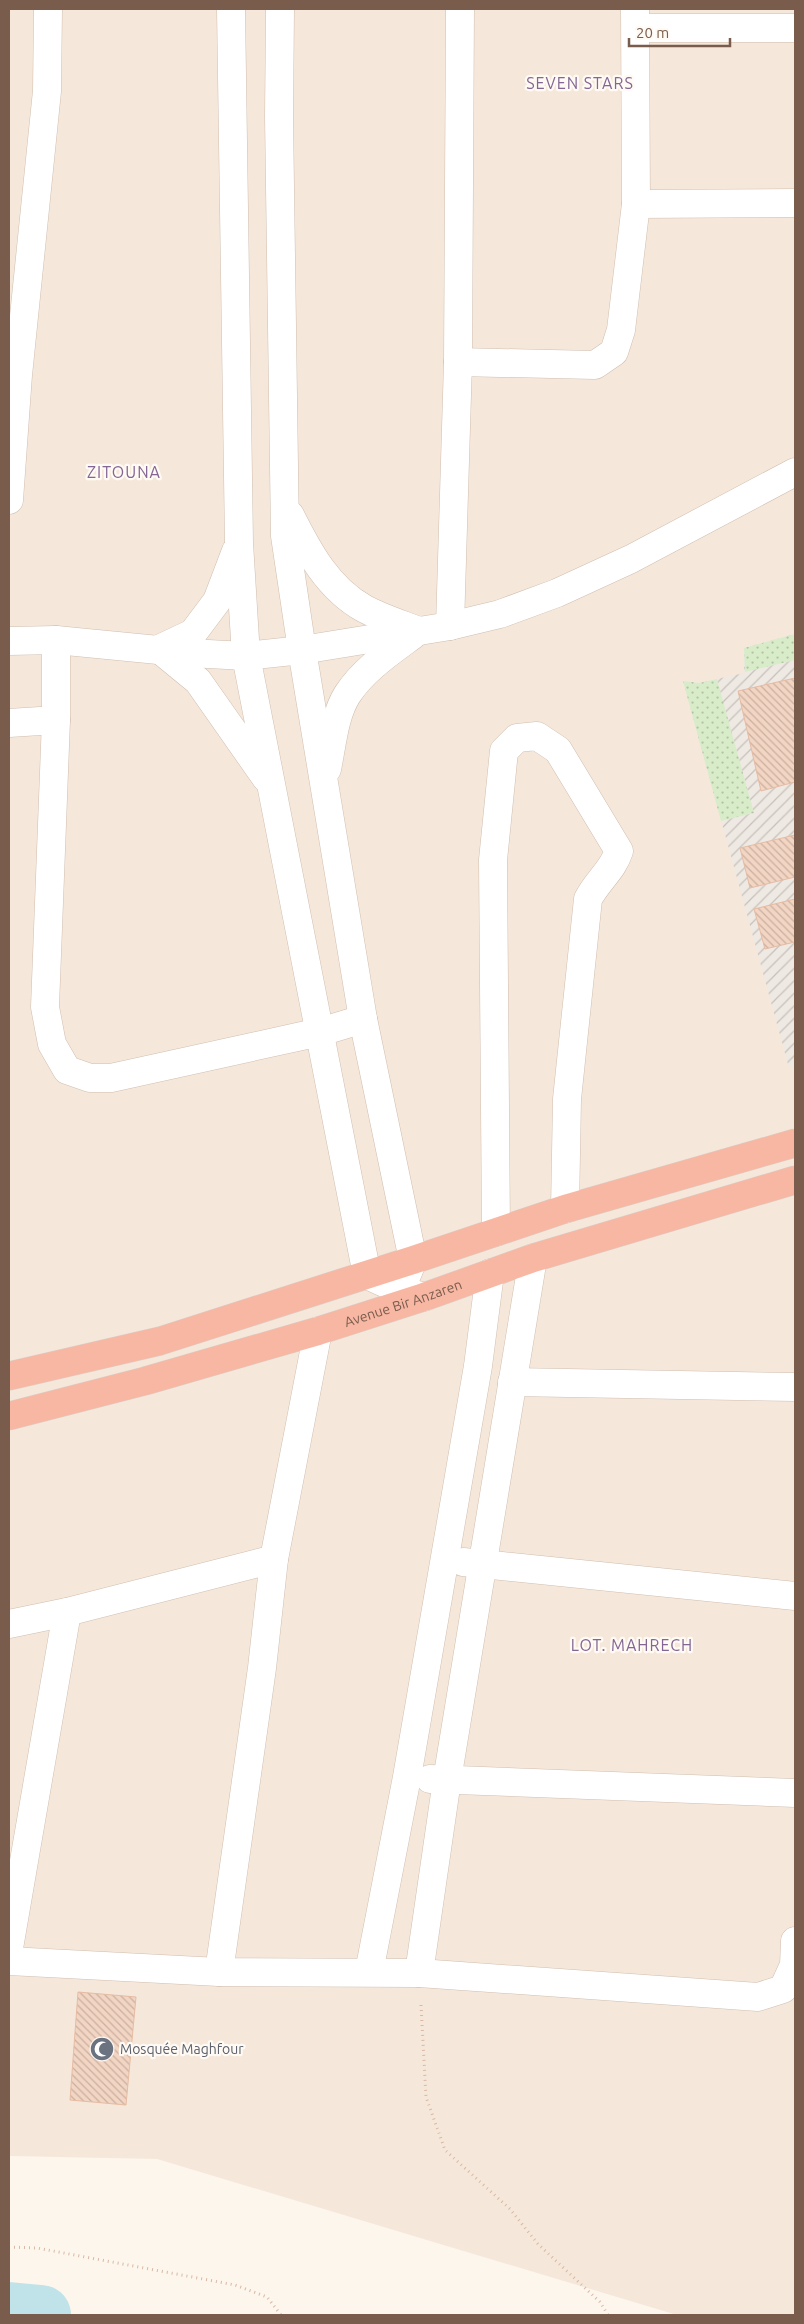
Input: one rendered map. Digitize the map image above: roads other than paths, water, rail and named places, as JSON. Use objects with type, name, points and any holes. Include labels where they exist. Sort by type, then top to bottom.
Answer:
[{"type":"highway","points":[[9,1376],[160,1341],[413,1260],[564,1208],[795,1143]]},
{"type":"highway","name":"Avenue Bir Anzaren","points":[[9,1416],[145,1381],[318,1331],[381,1310],[412,1293],[490,1273],[533,1258],[795,1180]]},
{"type":"street","points":[[9,500],[18,375],[47,91],[48,9]]},
{"type":"street","points":[[231,9],[239,543],[246,656],[367,1275],[412,1293],[413,1260],[363,1019],[302,650],[286,536],[279,117],[280,9]]},
{"type":"street","points":[[450,626],[458,362],[460,9]]},
{"type":"street","points":[[458,362],[595,365],[614,352],[621,330],[636,204],[635,18],[795,28]]},
{"type":"street","points":[[636,204],[795,203]]},
{"type":"street","points":[[9,642],[56,640],[246,656],[302,650],[450,626],[500,614],[557,593],[632,559],[795,472]]},
{"type":"street","points":[[285,505],[312,560],[341,592],[365,609],[418,631]]},
{"type":"street","points":[[159,649],[193,634],[217,601],[239,543]]},
{"type":"street","points":[[324,783],[337,722],[348,695],[377,661],[418,631]]},
{"type":"street","points":[[56,640],[56,720],[45,1007],[52,1044],[67,1070],[90,1078],[111,1078],[320,1032],[363,1019]]},
{"type":"street","points":[[159,649],[198,681],[272,787]]},
{"type":"street","points":[[9,723],[56,720]]},
{"type":"street","points":[[496,1232],[494,860],[504,751],[517,738],[537,736],[558,750],[619,851],[615,864],[597,882],[588,899],[567,1099],[564,1208]]},
{"type":"street","points":[[419,1973],[447,1780],[533,1258]]},
{"type":"street","points":[[368,1972],[407,1777],[478,1366],[490,1273]]},
{"type":"street","points":[[220,1972],[262,1668],[274,1559],[318,1331]]},
{"type":"street","points":[[512,1382],[795,1387]]},
{"type":"street","points":[[9,1624],[67,1612],[274,1559]]},
{"type":"street","points":[[444,1560],[795,1596]]},
{"type":"street","points":[[9,1948],[67,1612]]},
{"type":"street","points":[[407,1777],[795,1793]]},
{"type":"street","points":[[9,1961],[220,1972],[419,1973],[758,1997],[783,1988],[794,1964],[795,1941]]},
{"type":"waterway","points":[[9,2312],[41,2315]]},
{"type":"place","name":"Mosquée Maghfour","points":[[102,2049]]},
{"type":"district","name":"SEVEN STARS","points":[[580,83]]},
{"type":"district","name":"ZITOUNA","points":[[124,472]]},
{"type":"district","name":"LOT. MAHRECH","points":[[632,1645]]}]
